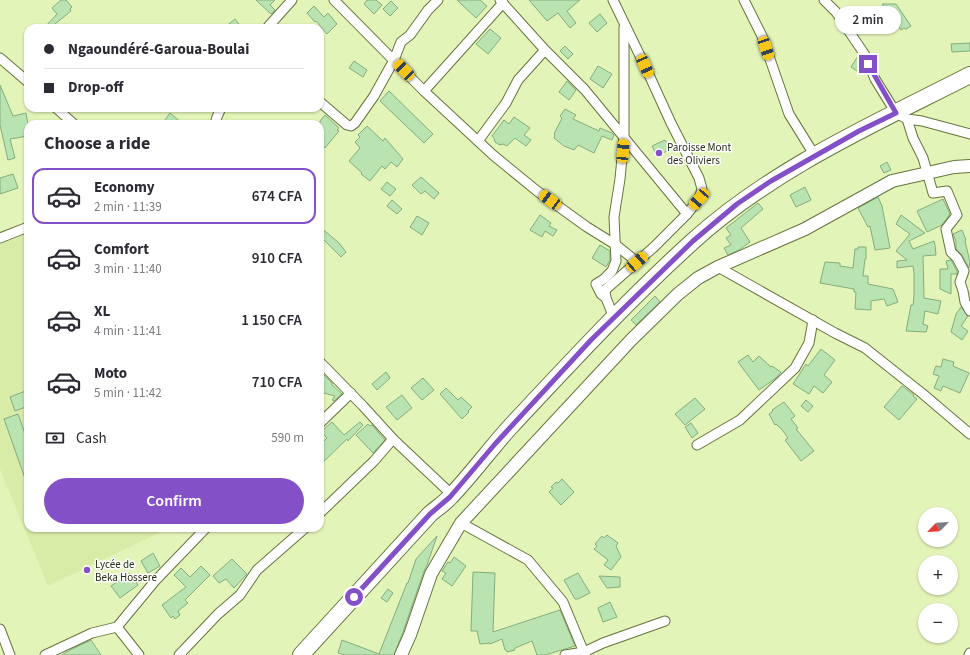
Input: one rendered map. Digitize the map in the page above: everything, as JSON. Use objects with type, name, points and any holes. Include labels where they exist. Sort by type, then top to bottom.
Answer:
[{"type":"highway","points":[[301,655],[430,514],[450,497],[495,444],[591,340],[693,241],[737,204],[771,181],[859,131],[901,116],[970,75]]},
{"type":"street","points":[[271,24],[292,0]]},
{"type":"street","points":[[334,0],[424,91],[493,155],[537,191],[587,227],[616,244],[637,262]]},
{"type":"street","points":[[324,105],[347,125],[351,126],[355,123],[374,96],[394,60],[401,42],[410,35],[428,10],[438,0]]},
{"type":"street","points":[[612,0],[699,178],[702,189],[699,199],[687,214],[654,247],[605,290],[606,298],[614,318]]},
{"type":"street","points":[[744,0],[762,36],[789,114],[815,156]]},
{"type":"street","points":[[824,0],[836,12],[865,54],[875,79],[901,116],[923,158],[933,193],[947,191],[957,215],[946,229],[952,252],[964,271],[960,282],[965,302],[970,311]]},
{"type":"street","points":[[424,91],[502,1],[545,50],[585,90],[687,214]]},
{"type":"street","points":[[606,298],[601,294],[596,284],[612,271],[616,261],[614,217],[620,180],[624,136],[624,24]]},
{"type":"street","points":[[478,141],[506,103],[518,80],[545,50]]},
{"type":"street","points":[[0,58],[24,79]]},
{"type":"street","points":[[60,112],[70,120]]},
{"type":"street","points":[[901,116],[970,134]]},
{"type":"street","points":[[401,655],[410,635],[431,574],[461,523],[631,340],[678,294],[698,278],[718,267],[805,229],[892,181],[954,167],[970,166]]},
{"type":"street","points":[[0,238],[24,229]]},
{"type":"street","points":[[718,267],[835,333],[865,348],[970,434]]},
{"type":"street","points":[[697,445],[724,431],[740,420],[795,368],[809,343],[813,320]]},
{"type":"street","points":[[324,366],[393,438],[447,490],[450,497]]},
{"type":"street","points":[[324,419],[351,393]]},
{"type":"street","points":[[324,509],[374,461],[393,438]]},
{"type":"street","points":[[461,523],[528,560],[563,602],[584,653]]},
{"type":"street","points":[[45,655],[92,633],[117,627],[155,581],[202,532]]},
{"type":"street","points":[[179,655],[218,614],[240,594],[258,570],[301,532]]},
{"type":"street","points":[[565,655],[584,653],[604,643],[665,621]]},
{"type":"street","points":[[117,627],[139,655]]},
{"type":"street","points":[[0,629],[10,655]]},
{"type":"shaded area","points":[[24,235],[24,528],[0,469],[0,244]]},
{"type":"shaded area","points":[[26,532],[161,532],[48,586]]},
{"type":"building","points":[[61,0],[66,0],[72,7],[70,9],[71,11],[55,24],[48,24],[57,14],[52,8]]},
{"type":"building","points":[[256,0],[275,0],[270,5],[275,10],[271,14]]},
{"type":"building","points":[[367,0],[376,0],[382,5],[374,14],[364,4]]},
{"type":"building","points":[[457,0],[480,0],[487,6],[476,18]]},
{"type":"building","points":[[529,0],[580,0],[567,11],[576,23],[570,28],[558,13],[547,21]]},
{"type":"building","points":[[391,1],[398,8],[390,16],[383,9]]},
{"type":"building","points":[[882,4],[896,4],[911,26],[901,30]]},
{"type":"building","points":[[314,6],[324,17],[328,13],[337,24],[327,34],[324,30],[324,24],[315,22],[307,13]]},
{"type":"building","points":[[600,14],[607,23],[597,32],[589,23]]},
{"type":"building","points":[[235,19],[239,24],[229,24]]},
{"type":"building","points":[[490,29],[501,38],[488,54],[476,44]]},
{"type":"building","points":[[970,43],[970,51],[952,52],[951,44]]},
{"type":"building","points":[[565,46],[573,54],[568,59],[560,51]]},
{"type":"building","points":[[858,56],[862,63],[857,71],[851,67]]},
{"type":"building","points":[[354,61],[367,70],[363,77],[349,68]]},
{"type":"building","points":[[598,66],[612,74],[603,88],[590,79]]},
{"type":"building","points":[[567,81],[576,90],[569,100],[559,92]]},
{"type":"building","points":[[0,85],[13,116],[26,113],[27,120],[24,120],[24,137],[10,139],[15,158],[8,160],[0,125]]},
{"type":"building","points":[[389,91],[433,134],[424,143],[380,101]]},
{"type":"building","points":[[565,109],[576,115],[573,119],[599,131],[600,128],[612,133],[614,135],[612,140],[602,136],[594,153],[578,145],[574,150],[564,146],[554,138],[554,134],[562,118],[560,116]]},
{"type":"building","points":[[170,113],[178,120],[165,120]]},
{"type":"building","points":[[325,115],[339,128],[337,130],[339,131],[325,148],[324,120],[321,120]]},
{"type":"building","points":[[514,117],[530,128],[524,135],[531,140],[526,146],[515,138],[507,146],[503,144],[500,145],[495,142],[492,136],[504,120],[509,124]]},
{"type":"building","points":[[367,126],[383,141],[385,138],[403,159],[397,167],[391,162],[385,169],[382,166],[370,181],[349,161],[360,148],[355,142],[360,137],[358,135]]},
{"type":"building","points":[[665,140],[671,149],[657,156],[652,146]]},
{"type":"building","points":[[887,162],[891,170],[884,173],[880,166]]},
{"type":"building","points":[[13,174],[18,188],[0,194],[0,178]]},
{"type":"building","points":[[421,177],[439,193],[434,199],[425,191],[421,194],[412,185]]},
{"type":"building","points":[[387,182],[396,189],[390,196],[381,189]]},
{"type":"building","points":[[805,187],[811,200],[796,207],[790,195]]},
{"type":"building","points":[[878,197],[882,206],[890,248],[875,250],[870,226],[868,227],[858,208]]},
{"type":"building","points":[[943,199],[950,214],[942,225],[927,232],[917,211]]},
{"type":"building","points":[[392,200],[402,209],[397,214],[387,206]]},
{"type":"building","points":[[758,203],[763,209],[741,228],[750,242],[739,250],[728,255],[724,248],[731,245],[726,238],[731,235],[726,228]]},
{"type":"building","points":[[540,215],[551,223],[549,226],[557,230],[553,236],[545,231],[542,237],[530,230]]},
{"type":"building","points":[[901,215],[925,233],[909,241],[913,249],[934,241],[935,245],[936,255],[923,256],[924,298],[941,301],[938,314],[925,311],[923,324],[928,326],[926,332],[906,331],[911,305],[913,305],[914,273],[913,266],[897,268],[897,261],[907,260],[896,251],[910,234],[896,224]]},
{"type":"building","points":[[417,216],[429,223],[422,235],[410,227]]},
{"type":"building","points":[[324,230],[339,243],[346,252],[341,257],[324,240]]},
{"type":"building","points":[[962,230],[966,240],[970,262],[969,268],[962,255],[956,249],[956,241],[953,234]]},
{"type":"building","points":[[600,245],[610,251],[610,260],[606,267],[592,258]]},
{"type":"building","points":[[858,247],[866,247],[866,259],[863,276],[868,276],[868,284],[893,289],[898,302],[887,306],[884,299],[871,301],[871,310],[855,309],[856,292],[854,292],[854,289],[820,283],[825,262],[840,263],[840,266],[853,268],[855,249],[858,249]]},
{"type":"building","points":[[951,260],[957,274],[951,274],[951,294],[940,289],[940,269],[948,269],[946,261]]},
{"type":"building","points":[[655,296],[660,302],[636,325],[631,320]]},
{"type":"building","points":[[961,307],[968,316],[961,326],[968,331],[962,340],[951,332],[956,314]]},
{"type":"building","points":[[821,349],[835,360],[824,375],[832,382],[823,393],[814,386],[809,394],[793,384],[806,364],[808,366]]},
{"type":"building","points":[[748,355],[753,362],[759,356],[771,367],[772,366],[781,372],[776,378],[759,390],[738,362]]},
{"type":"building","points":[[943,359],[954,362],[953,366],[969,373],[960,393],[943,386],[941,391],[934,388],[939,376],[933,374],[936,366],[941,367]]},
{"type":"building","points":[[386,372],[390,378],[377,390],[372,384]]},
{"type":"building","points":[[324,375],[342,394],[334,401],[332,400],[335,396],[324,393]]},
{"type":"building","points":[[423,378],[434,390],[422,400],[411,388]]},
{"type":"building","points":[[902,386],[917,399],[899,420],[884,407]]},
{"type":"building","points":[[446,388],[458,400],[461,397],[472,407],[462,419],[440,394]]},
{"type":"building","points":[[24,392],[24,408],[15,411],[10,397]]},
{"type":"building","points":[[402,395],[412,408],[397,420],[386,407]]},
{"type":"building","points":[[695,398],[705,409],[685,425],[675,414]]},
{"type":"building","points":[[806,400],[813,406],[808,412],[801,406]]},
{"type":"building","points":[[784,402],[795,416],[791,419],[798,428],[796,429],[814,451],[801,461],[785,440],[788,438],[780,427],[776,424],[775,425],[769,414],[773,411],[772,410]]},
{"type":"building","points":[[18,414],[24,431],[24,476],[4,419]]},
{"type":"building","points":[[332,422],[344,435],[360,422],[363,425],[348,441],[347,439],[324,461],[324,441],[327,438],[324,435],[324,429]]},
{"type":"building","points":[[691,423],[698,433],[692,438],[685,427]]},
{"type":"building","points":[[368,424],[370,426],[372,425],[385,440],[373,453],[356,435]]},
{"type":"building","points":[[562,479],[574,492],[561,505],[549,492],[553,488],[551,487],[556,482],[558,483]]},
{"type":"building","points":[[607,535],[618,543],[616,546],[621,557],[611,570],[604,565],[608,560],[594,549],[597,546],[595,544],[602,536],[604,538]]},
{"type":"building","points":[[437,536],[394,655],[345,655],[338,653],[342,640],[379,654],[408,583],[416,559]]},
{"type":"building","points":[[153,553],[160,566],[148,573],[141,561]]},
{"type":"building","points":[[454,557],[466,566],[452,586],[442,579],[446,573],[442,571],[448,562],[450,563]]},
{"type":"building","points":[[232,559],[247,574],[234,588],[226,579],[219,583],[213,576]]},
{"type":"building","points":[[201,566],[210,575],[185,600],[188,603],[178,611],[180,615],[175,619],[173,616],[171,618],[162,605],[186,587],[174,575],[181,568],[190,577]]},
{"type":"building","points":[[473,572],[495,573],[493,632],[560,610],[575,646],[545,655],[537,655],[532,641],[515,648],[515,650],[507,652],[502,639],[490,644],[480,644],[477,631],[471,631]]},
{"type":"building","points":[[130,573],[138,585],[120,598],[111,586]]},
{"type":"building","points":[[578,573],[590,593],[575,599],[564,580]]},
{"type":"building","points":[[599,576],[620,577],[620,587],[607,588]]},
{"type":"building","points":[[388,589],[393,593],[387,602],[381,598]]},
{"type":"building","points":[[610,602],[617,617],[603,622],[598,608]]},
{"type":"building","points":[[91,640],[101,655],[62,655],[70,650]]},
{"type":"place","name":"Paroisse Mont des Oliviers","points":[[659,153]]},
{"type":"place","name":"Lycée de Beka Hossere","points":[[87,570]]},
{"type":"route","points":[[354,597],[430,514],[450,497],[495,444],[591,340],[693,241],[737,204],[771,181],[859,131],[896,113],[875,79],[868,64]]}]
